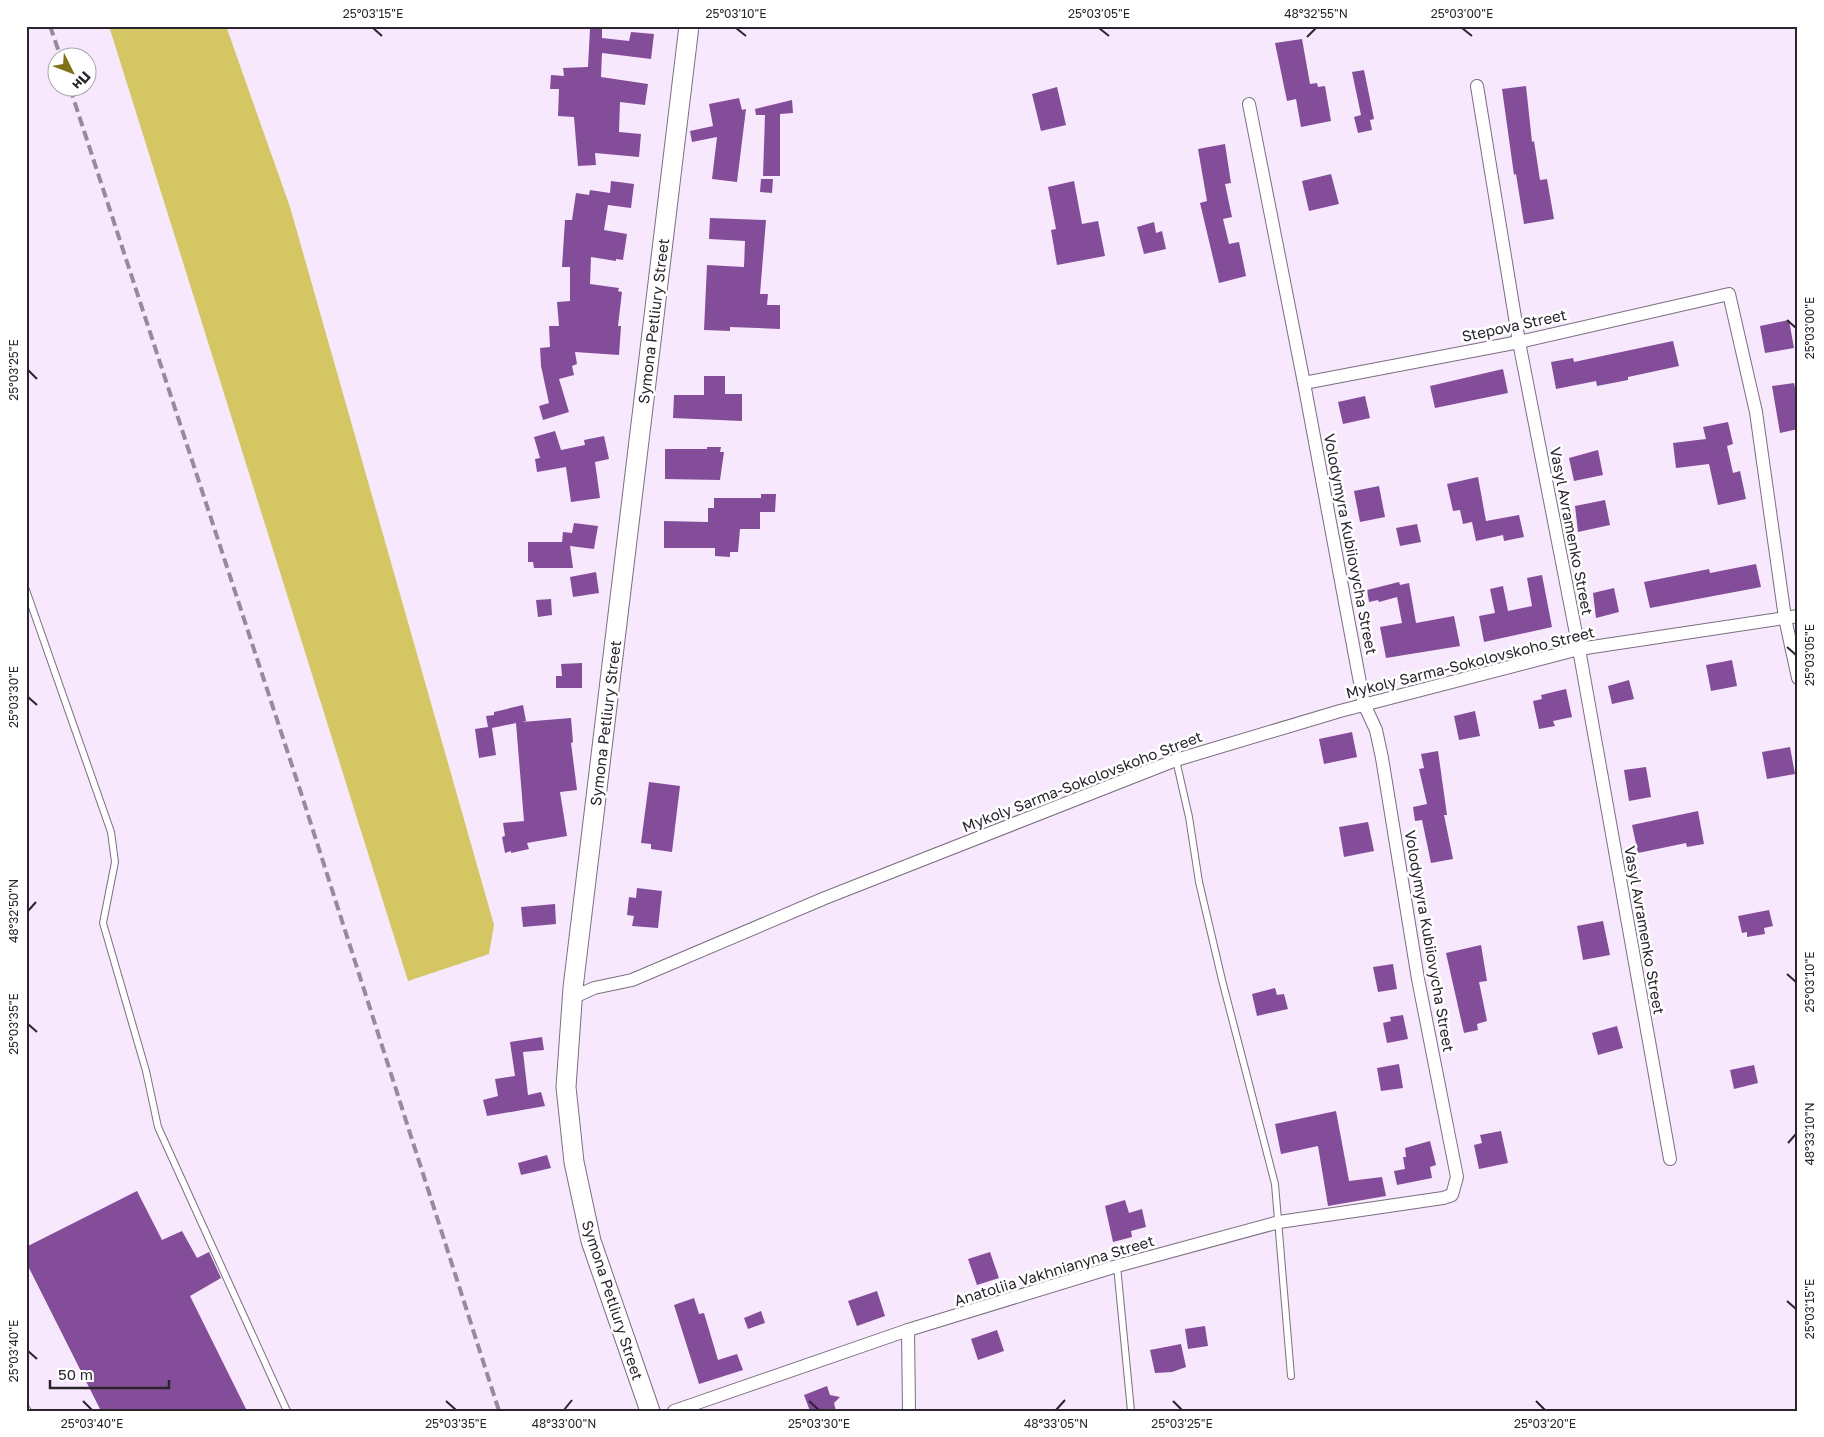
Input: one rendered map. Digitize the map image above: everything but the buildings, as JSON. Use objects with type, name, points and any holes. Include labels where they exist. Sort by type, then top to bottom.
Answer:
[{"type":"street","name":"Symona Petliury Street","points":[[650,1411],[592,1241],[574,1162],[566,1087],[572,998],[689,26]]},
{"type":"street","name":"Vasyl Avramenko Street","points":[[1478,86],[1519,342],[1579,649],[1670,1158]]},
{"type":"street","name":"Volodymyra Kubiiovycha Street","points":[[1249,104],[1364,704],[1376,730],[1382,758],[1418,979],[1457,1177],[1452,1195]]},
{"type":"street","name":"Stepova Street","points":[[1304,383],[1519,342],[1729,294],[1756,412],[1784,618]]},
{"type":"street","name":"Mykoly Sarma-Sokolovskoho Street","points":[[572,998],[594,988],[620,984],[647,974],[825,898],[1176,760],[1364,704],[1579,649],[1798,616]]},
{"type":"street","points":[[1784,618],[1798,678]]},
{"type":"street","name":"Anatoliia Vakhnianyna Street","points":[[674,1411],[908,1330],[1117,1266],[1279,1222],[1443,1198],[1452,1195]]},
{"type":"street","points":[[908,1330],[909,1411]]},
{"type":"lane","points":[[26,590],[111,832],[115,862],[103,923],[146,1071],[158,1127],[287,1411]]},
{"type":"lane","points":[[1176,760],[1222,980],[1275,1184],[1291,1376]]},
{"type":"lane","points":[[1117,1266],[1130,1411]]},
{"type":"shaded area","points":[[109,26],[226,26],[290,207],[494,925],[489,954],[408,981]]},
{"type":"railway","points":[[50,26],[58,48]]},
{"type":"railway","points":[[73,98],[302,796],[499,1411]]}]
